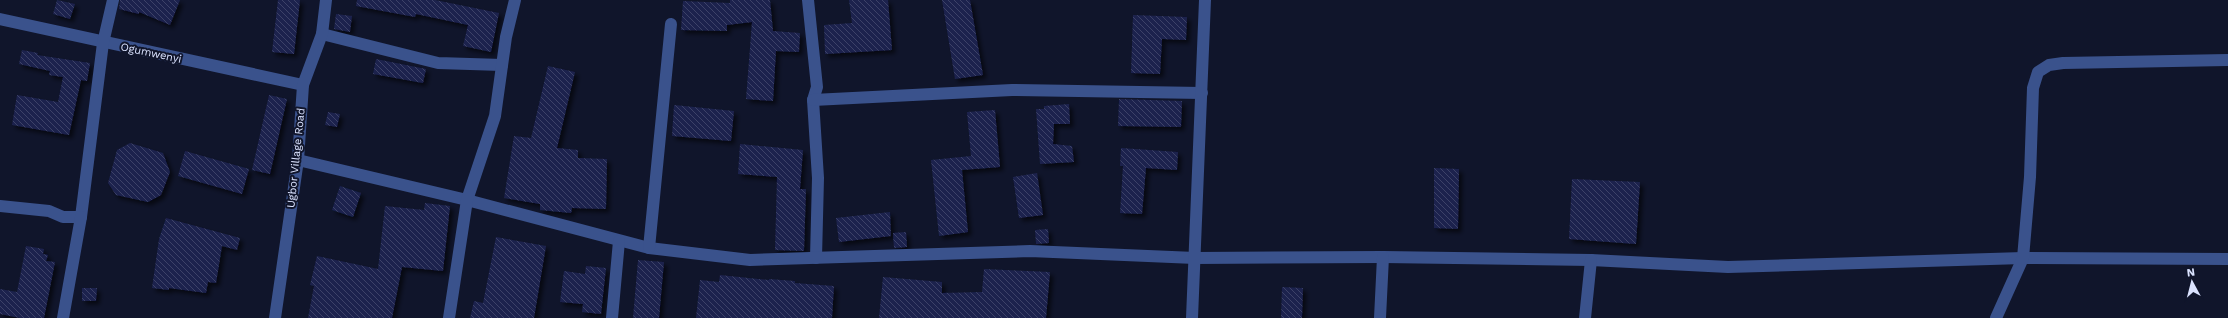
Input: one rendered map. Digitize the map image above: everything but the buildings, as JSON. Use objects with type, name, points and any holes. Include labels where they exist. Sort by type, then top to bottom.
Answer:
[{"type":"street","points":[[63,318],[81,218],[102,43],[113,0]]},
{"type":"street","name":"Ugbor Village Road","points":[[274,318],[298,160],[303,85],[322,34],[326,0]]},
{"type":"street","points":[[449,318],[467,200],[495,116],[506,37],[515,0]]},
{"type":"street","points":[[808,0],[817,88],[813,100],[818,178],[816,258]]},
{"type":"street","points":[[1192,318],[1205,0]]},
{"type":"street","name":"Ogumwenyi","points":[[0,19],[102,43],[303,85]]},
{"type":"street","points":[[649,248],[671,24]]},
{"type":"street","points":[[322,34],[438,63],[502,65]]},
{"type":"street","points":[[1996,318],[2023,258],[2030,177],[2033,88],[2038,72],[2049,65],[2063,63],[2228,60]]},
{"type":"street","points":[[813,100],[1012,90],[1202,93]]},
{"type":"street","points":[[298,160],[467,200],[649,248],[750,260],[1030,251],[1195,258],[1383,257],[1591,260],[1728,267],[2023,258],[2228,259]]},
{"type":"street","points":[[0,206],[49,212],[63,217],[81,218]]},
{"type":"street","points":[[612,318],[619,241]]},
{"type":"street","points":[[1380,318],[1383,257]]},
{"type":"street","points":[[1585,318],[1591,260]]}]
